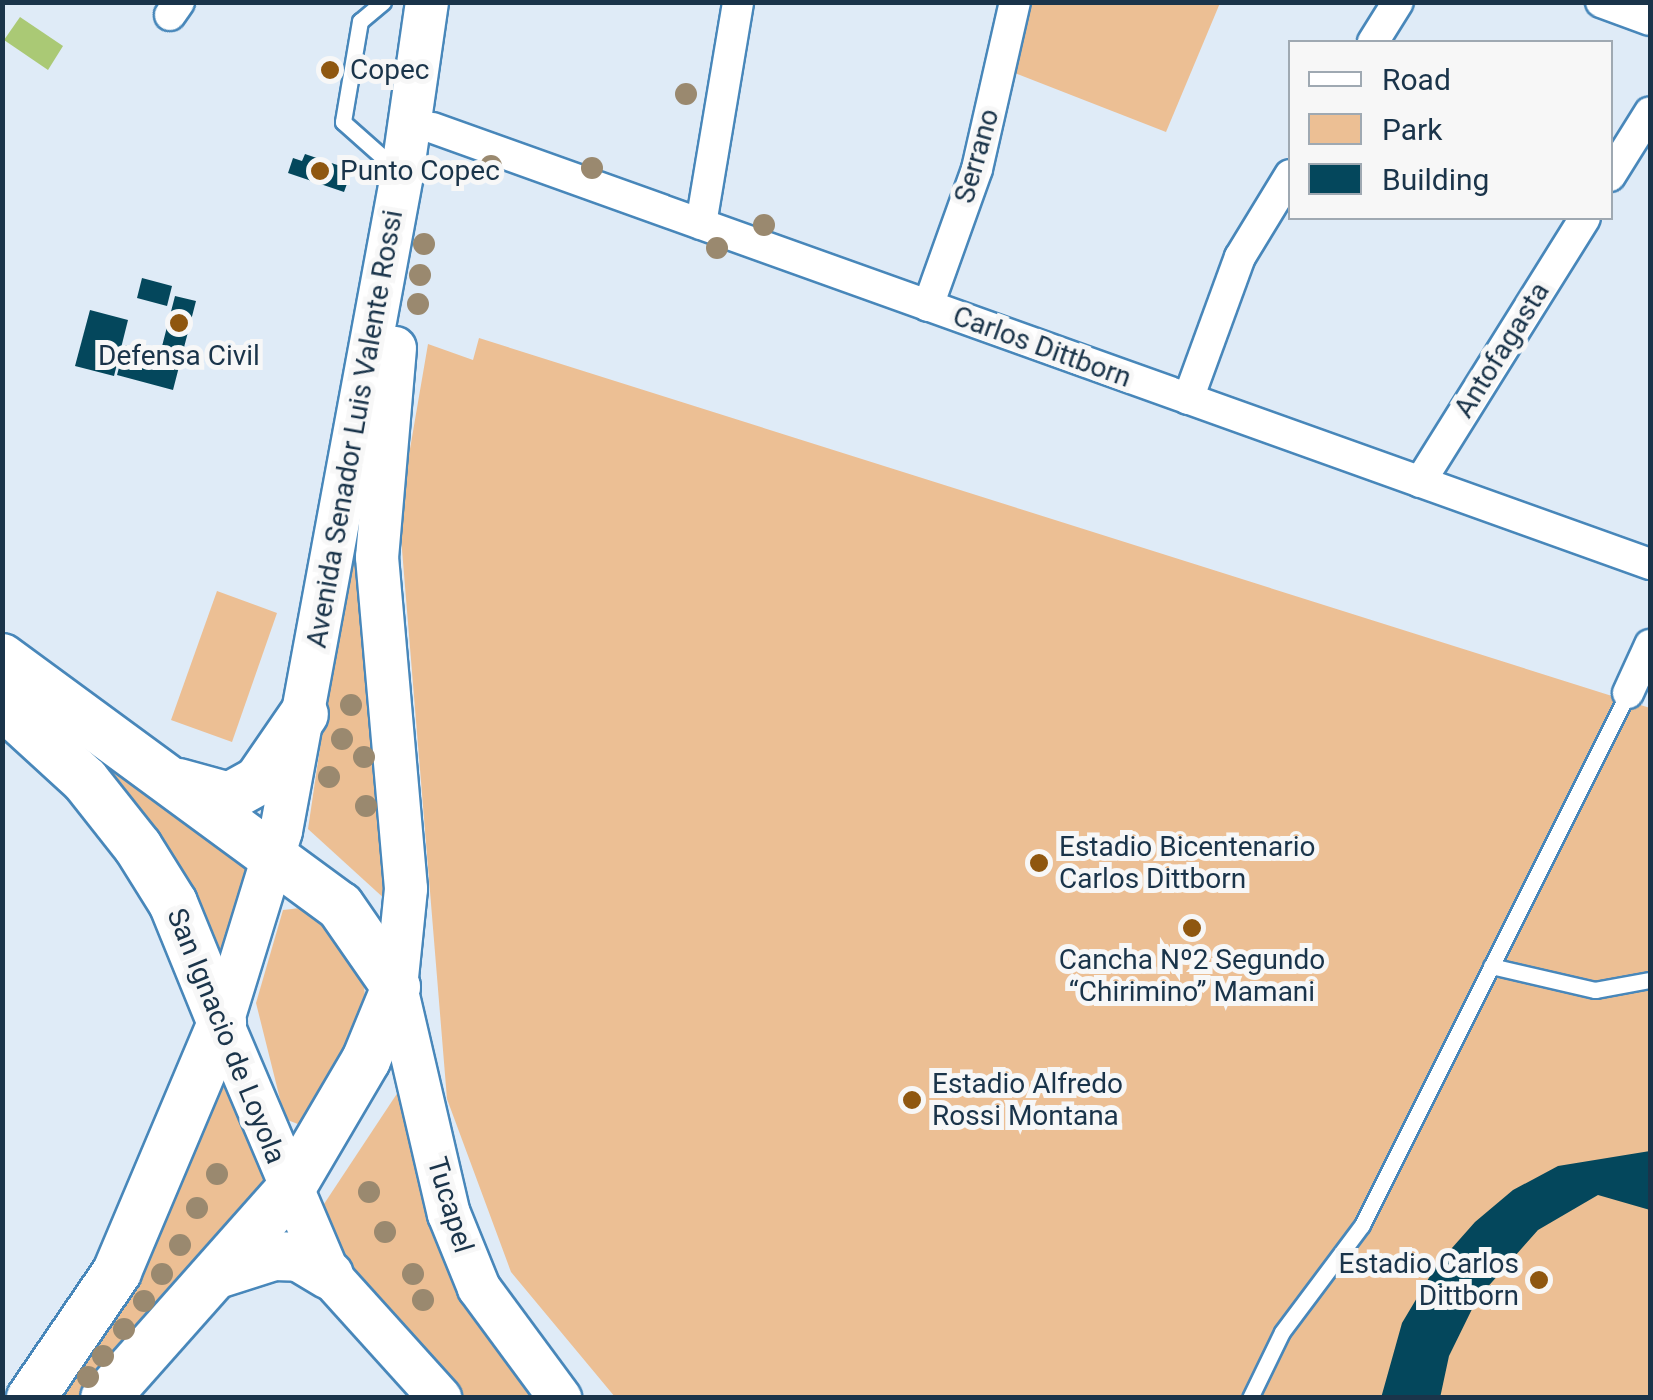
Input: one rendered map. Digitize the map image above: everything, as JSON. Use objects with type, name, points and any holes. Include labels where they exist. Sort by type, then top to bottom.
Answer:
[{"type":"main road","name":"Avenida Senador Luis Valente Rossi","points":[[222,1024],[276,854],[304,714],[402,175],[426,2]]},
{"type":"main road","name":"Avenida Senador Luis Valente Rossi","points":[[396,987],[406,890],[377,557],[392,368],[452,2]]},
{"type":"main road","points":[[2,658],[276,854],[340,906],[396,987],[366,1060],[289,1191],[105,1398]]},
{"type":"main road","name":"San Ignacio de Loyola","points":[[2,704],[85,780],[138,847],[172,903],[289,1191]]},
{"type":"main road","points":[[170,781],[229,797],[258,781],[304,714]]},
{"type":"main road","name":"Tucapel","points":[[396,987],[448,1214],[479,1288],[526,1360],[560,1398]]},
{"type":"main road","points":[[31,1398],[117,1272],[222,1024]]},
{"type":"main road","points":[[289,1191],[329,1276]]},
{"type":"main road","points":[[217,1274],[274,1256],[299,1257],[329,1276],[440,1398]]},
{"type":"street","points":[[700,224],[738,2]]},
{"type":"street","name":"Serrano","points":[[928,306],[977,170],[1015,2]]},
{"type":"street","points":[[1374,40],[1398,2]]},
{"type":"street","points":[[1600,2],[1650,20]]},
{"type":"street","points":[[1613,171],[1650,112]]},
{"type":"street","name":"Carlos Dittborn","points":[[433,128],[1650,564]]},
{"type":"street","points":[[1188,399],[1240,257],[1288,177]]},
{"type":"street","name":"Antofagasta","points":[[1420,482],[1584,220]]},
{"type":"street","points":[[1628,693],[1650,645]]},
{"type":"lane","points":[[382,2],[360,21],[343,122],[402,175]]},
{"type":"lane","points":[[1250,1398],[1282,1332],[1362,1224],[1628,693]]},
{"type":"lane","points":[[1491,966],[1595,990],[1650,980]]},
{"type":"green space","points":[[1030,3],[1220,3],[1166,132],[1015,73]]},
{"type":"green space","name":"Estadio Bicentenario Carlos Dittborn","points":[[479,338],[1650,708],[1650,1397],[615,1397],[511,1272],[447,1099],[399,513],[428,344],[473,360]]},
{"type":"green space","points":[[354,518],[363,519],[387,901],[308,829]]},
{"type":"green space","points":[[217,591],[277,613],[232,742],[171,720]]},
{"type":"green space","points":[[85,741],[256,864],[226,969],[76,745]]},
{"type":"green space","points":[[309,907],[343,939],[363,971],[367,1025],[303,1126],[285,1119],[256,1003],[283,910]]},
{"type":"green space","points":[[227,1077],[272,1176],[92,1397],[54,1398]]},
{"type":"green space","points":[[406,1080],[539,1397],[465,1397],[411,1350],[340,1258],[322,1207]]},
{"type":"shaded area","points":[[20,17],[63,46],[48,70],[4,40]]},
{"type":"building","name":"Punto Copec","points":[[305,154],[352,170],[344,192],[288,173],[293,158],[302,161]]},
{"type":"building","points":[[142,278],[172,286],[167,306],[137,298]]},
{"type":"building","name":"Defensa Civil","points":[[175,296],[196,301],[173,390],[117,375],[125,345],[160,354]]},
{"type":"building","points":[[90,310],[128,320],[114,376],[75,366]]},
{"type":"building","points":[[1650,1151],[1650,1210],[1598,1195],[1538,1230],[1477,1299],[1449,1356],[1440,1398],[1381,1398],[1402,1323],[1436,1266],[1475,1222],[1513,1190],[1558,1166]]},
{"type":"place","name":"Copec","points":[[330,70]]},
{"type":"place","name":"Punto Copec","points":[[320,171]]},
{"type":"place","name":"Defensa Civil","points":[[179,323]]},
{"type":"place","name":"Estadio Bicentenario Carlos Dittborn","points":[[1039,863]]},
{"type":"place","name":"Cancha Nº2 Segundo “Chirimino” Mamani","points":[[1192,928]]},
{"type":"place","name":"Estadio Alfredo Rossi Montana","points":[[912,1100]]},
{"type":"place","name":"Estadio Carlos Dittborn","points":[[1539,1280]]}]
